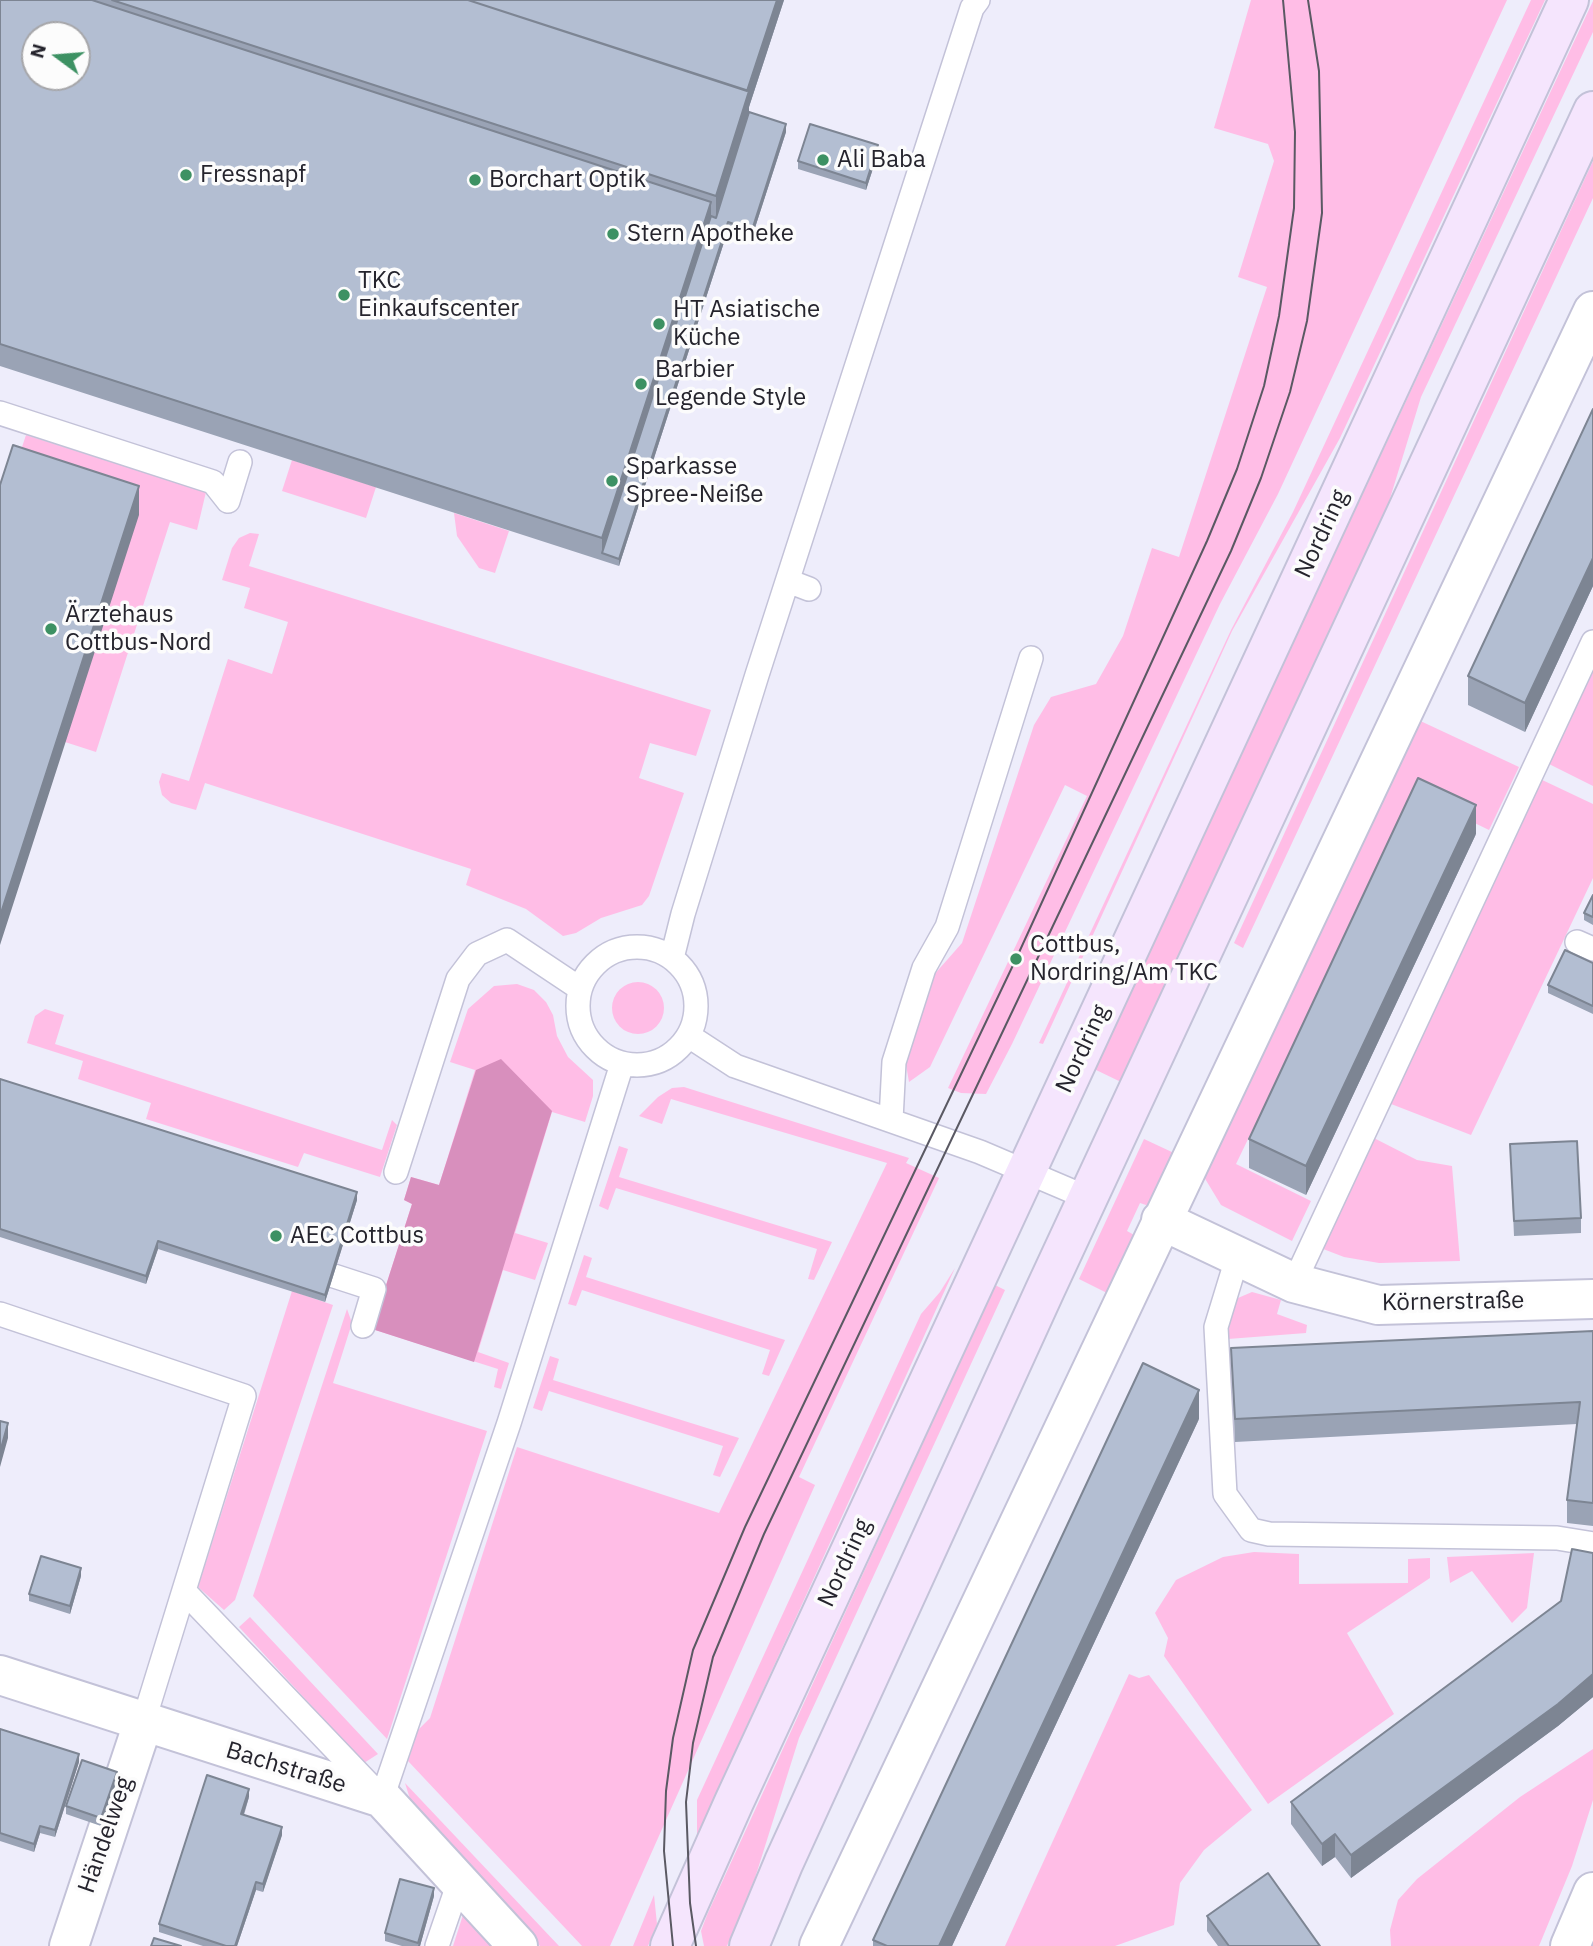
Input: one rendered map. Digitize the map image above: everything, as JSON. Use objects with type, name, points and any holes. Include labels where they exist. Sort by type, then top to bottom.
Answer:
[{"type":"main road","name":"Nordring","points":[[670,1946],[1569,0]]},
{"type":"main road","points":[[749,1946],[790,1849],[1088,1198],[1593,111]]},
{"type":"street","points":[[819,1946],[1593,311]]},
{"type":"street","name":"Körnerstraße","points":[[1161,1220],[1294,1283],[1378,1305],[1593,1299]]},
{"type":"street","name":"Bachstraße","points":[[0,1675],[382,1798]]},
{"type":"street","name":"Händelweg","points":[[69,1946],[143,1723]]},
{"type":"street","points":[[382,1798],[517,1946]]},
{"type":"street","points":[[1570,1946],[1593,1892]]},
{"type":"lane","points":[[672,958],[683,914],[799,585],[972,8],[978,0]]},
{"type":"lane","points":[[0,413],[213,482],[228,501],[240,463]]},
{"type":"lane","points":[[1294,1283],[1593,642]]},
{"type":"lane","points":[[891,1120],[894,1062],[924,968],[947,927],[1031,658]]},
{"type":"lane","points":[[396,1172],[458,979],[477,954],[507,940],[579,988]]},
{"type":"lane","points":[[620,949],[656,949],[672,958],[684,970],[695,994],[695,1020],[689,1036],[676,1051],[660,1061],[641,1066],[622,1064],[604,1056],[589,1042],[580,1024],[577,1004],[579,988],[591,969],[604,956],[620,949]]},
{"type":"lane","points":[[689,1036],[735,1066],[891,1120],[1027,1171],[1088,1198]]},
{"type":"lane","points":[[184,1591],[382,1798],[509,1423],[622,1064]]},
{"type":"lane","points":[[1238,1255],[1216,1327],[1225,1494],[1251,1530],[1269,1534],[1557,1538],[1593,1544]]},
{"type":"lane","points":[[334,1276],[374,1289],[363,1326]]},
{"type":"lane","points":[[0,1314],[244,1396],[143,1723]]},
{"type":"lane","points":[[437,1946],[459,1882]]},
{"type":"shaded area","points":[[1251,0],[1507,0],[1278,494],[1220,604],[986,1094],[961,1093],[948,1088],[1087,796],[1065,785],[930,1067],[909,1082],[906,1065],[932,977],[962,943],[1034,725],[1051,697],[1096,684],[1123,636],[1152,548],[1179,557],[1267,287],[1238,277],[1274,161],[1268,144],[1214,128]]},
{"type":"shaded area","points":[[1531,0],[1545,0],[1340,438],[1232,631],[1043,1044],[1039,1043],[1231,630],[1293,512]]},
{"type":"shaded area","points":[[1593,1],[1593,32],[1421,397],[1388,505],[1363,563],[1121,1082],[1094,1069]]},
{"type":"shaded area","points":[[1593,161],[1593,198],[1243,948],[1234,943]]},
{"type":"shaded area","points":[[26,435],[206,492],[197,530],[170,522],[96,752],[65,742],[13,474]]},
{"type":"shaded area","points":[[292,460],[376,487],[366,518],[282,491]]},
{"type":"shaded area","points":[[454,513],[509,531],[495,573],[479,568],[457,536]]},
{"type":"shaded area","points":[[250,533],[259,534],[249,566],[711,710],[696,756],[650,743],[639,778],[684,793],[649,896],[642,905],[601,918],[576,933],[563,936],[526,909],[466,885],[471,869],[205,783],[196,810],[171,803],[162,795],[159,782],[162,773],[189,781],[228,659],[272,674],[288,622],[244,608],[250,588],[222,580],[232,548],[239,538]]},
{"type":"shaded area","points":[[1593,664],[1593,786],[1545,762]]},
{"type":"shaded area","points":[[1414,718],[1519,767],[1489,830],[1415,794],[1236,1164],[1311,1201],[1292,1241],[1221,1205],[1204,1177]]},
{"type":"shaded area","points":[[1538,778],[1593,804],[1593,878],[1471,1135],[1386,1102]]},
{"type":"shaded area","points":[[638,982],[657,989],[664,1008],[657,1027],[638,1034],[619,1027],[612,1008],[619,989]]},
{"type":"shaded area","points":[[517,984],[534,990],[546,1002],[553,1015],[557,1036],[568,1057],[593,1080],[593,1096],[585,1122],[552,1112],[515,1233],[548,1243],[535,1280],[503,1270],[478,1352],[509,1363],[501,1389],[494,1387],[498,1369],[372,1329],[412,1204],[404,1200],[411,1177],[439,1185],[475,1070],[450,1062],[468,1009],[494,986]]},
{"type":"shaded area","points":[[45,1009],[64,1015],[55,1044],[382,1150],[392,1120],[397,1125],[380,1177],[304,1153],[298,1167],[146,1119],[151,1103],[78,1079],[83,1061],[27,1043],[35,1016]]},
{"type":"shaded area","points":[[501,1059],[552,1111],[474,1362],[372,1329],[412,1204],[404,1200],[411,1177],[439,1185],[476,1070]]},
{"type":"shaded area","points":[[684,1087],[909,1158],[906,1163],[939,1178],[799,1477],[815,1485],[610,1946],[582,1946],[408,1761],[418,1730],[430,1718],[517,1447],[719,1513],[887,1163],[671,1099],[662,1124],[639,1116],[658,1097],[672,1088]]},
{"type":"shaded area","points":[[1368,1135],[1417,1160],[1452,1166],[1460,1261],[1379,1263],[1344,1257],[1318,1247]]},
{"type":"shaded area","points":[[1144,1139],[1174,1153],[1149,1206],[1140,1203],[1127,1231],[1136,1236],[1109,1294],[1079,1279]]},
{"type":"shaded area","points":[[619,1146],[628,1149],[619,1177],[832,1242],[814,1280],[808,1279],[817,1249],[616,1188],[608,1210],[599,1206]]},
{"type":"shaded area","points":[[584,1255],[592,1258],[586,1277],[785,1340],[769,1376],[762,1374],[770,1350],[582,1290],[576,1306],[568,1304]]},
{"type":"shaded area","points":[[955,1268],[697,1835],[697,1800],[921,1314],[940,1292]]},
{"type":"shaded area","points":[[995,1285],[1005,1290],[799,1738],[755,1878],[727,1946],[704,1946],[701,1931],[707,1915]]},
{"type":"shaded area","points":[[292,1291],[333,1305],[235,1600],[224,1610],[198,1587]]},
{"type":"shaded area","points":[[1252,1292],[1281,1300],[1277,1314],[1307,1325],[1306,1333],[1228,1339],[1226,1315],[1238,1298]]},
{"type":"shaded area","points":[[347,1309],[352,1323],[333,1383],[487,1431],[387,1739],[253,1596]]},
{"type":"shaded area","points":[[550,1356],[559,1359],[553,1380],[739,1438],[720,1477],[713,1475],[723,1446],[549,1391],[542,1411],[533,1408]]},
{"type":"shaded area","points":[[1254,1552],[1299,1554],[1299,1584],[1408,1583],[1408,1559],[1430,1558],[1430,1578],[1347,1633],[1394,1714],[1268,1804],[1164,1656],[1168,1638],[1155,1613],[1176,1580],[1223,1557]]},
{"type":"shaded area","points":[[1534,1553],[1527,1608],[1512,1623],[1472,1571],[1450,1583],[1447,1557]]},
{"type":"shaded area","points":[[250,1617],[378,1754],[364,1763],[239,1627]]},
{"type":"shaded area","points":[[1129,1674],[1139,1678],[1149,1675],[1252,1810],[1204,1850],[1180,1883],[1174,1925],[1115,1946],[1005,1946]]},
{"type":"shaded area","points":[[1593,1749],[1593,1800],[1572,1866],[1539,1946],[1391,1946],[1390,1930],[1398,1900],[1417,1879],[1520,1797]]},
{"type":"shaded area","points":[[405,1783],[559,1946],[540,1946],[414,1812]]},
{"type":"shaded area","points":[[654,1895],[657,1924],[648,1946],[633,1946]]},
{"type":"shaded area","points":[[463,1915],[493,1946],[453,1946]]},
{"type":"building","name":"TKC Einkaufscenter","points":[[0,0],[92,0],[711,202],[602,538],[0,344]]},
{"type":"building","points":[[112,0],[468,0],[749,91],[716,196]]},
{"type":"building","points":[[468,0],[777,0],[747,91]]},
{"type":"building","points":[[749,112],[786,124],[752,230],[728,222],[619,559],[602,553],[711,216],[716,218]]},
{"type":"building","points":[[810,124],[878,145],[866,183],[798,161]]},
{"type":"building","points":[[1593,409],[1593,558],[1525,703],[1468,676]]},
{"type":"building","name":"Ärztehaus Cottbus-Nord","points":[[13,445],[139,486],[0,916],[0,485]]},
{"type":"building","points":[[1418,778],[1476,805],[1306,1166],[1249,1139]]},
{"type":"building","points":[[1593,895],[1593,917],[1584,913]]},
{"type":"building","points":[[1565,950],[1593,963],[1593,1006],[1548,985]]},
{"type":"building","points":[[0,1079],[357,1192],[325,1295],[158,1241],[146,1276],[0,1229]]},
{"type":"building","points":[[1577,1141],[1581,1218],[1514,1221],[1510,1144]]},
{"type":"building","points":[[1593,1331],[1593,1503],[1567,1500],[1580,1402],[1235,1419],[1231,1348]]},
{"type":"building","points":[[1143,1363],[1199,1390],[939,1946],[887,1946],[873,1940]]},
{"type":"building","points":[[0,1421],[8,1423],[0,1452]]},
{"type":"building","points":[[1572,1549],[1593,1553],[1593,1674],[1558,1704],[1351,1855],[1335,1834],[1322,1844],[1291,1802],[1561,1601]]},
{"type":"building","points":[[41,1556],[81,1568],[70,1606],[29,1594]]},
{"type":"building","points":[[0,1729],[79,1754],[55,1830],[40,1826],[34,1844],[0,1833]]},
{"type":"building","points":[[82,1760],[117,1772],[101,1818],[66,1806]]},
{"type":"building","points":[[207,1775],[249,1789],[241,1814],[282,1827],[263,1884],[256,1882],[235,1946],[226,1946],[159,1924]]},
{"type":"building","points":[[1268,1873],[1320,1946],[1229,1946],[1207,1916]]},
{"type":"building","points":[[400,1879],[434,1888],[418,1943],[385,1933]]},
{"type":"building","points":[[154,1938],[181,1946],[151,1946]]},
{"type":"tram line","points":[[673,1946],[664,1851],[666,1791],[673,1738],[693,1650],[745,1527],[1016,959],[1207,541],[1237,469],[1264,386],[1279,316],[1294,208],[1295,132],[1283,0]]},
{"type":"tram line","points":[[696,1946],[690,1903],[686,1802],[693,1743],[713,1657],[764,1534],[1231,551],[1261,478],[1290,392],[1307,321],[1322,213],[1319,71],[1308,0]]},
{"type":"place","name":"Ali Baba","points":[[823,160]]},
{"type":"place","name":"Fressnapf","points":[[186,175]]},
{"type":"place","name":"Borchart Optik","points":[[475,180]]},
{"type":"place","name":"Stern Apotheke","points":[[613,234]]},
{"type":"place","name":"TKC Einkaufscenter","points":[[344,295]]},
{"type":"place","name":"HT Asiatische Küche","points":[[659,324]]},
{"type":"place","name":"Barbier Legende Style","points":[[641,384]]},
{"type":"place","name":"Sparkasse Spree-Neiße","points":[[612,481]]},
{"type":"place","name":"Ärztehaus Cottbus-Nord","points":[[51,629]]},
{"type":"place","name":"Cottbus, Nordring/Am TKC","points":[[1016,959]]},
{"type":"place","name":"AEC Cottbus","points":[[276,1236]]}]
